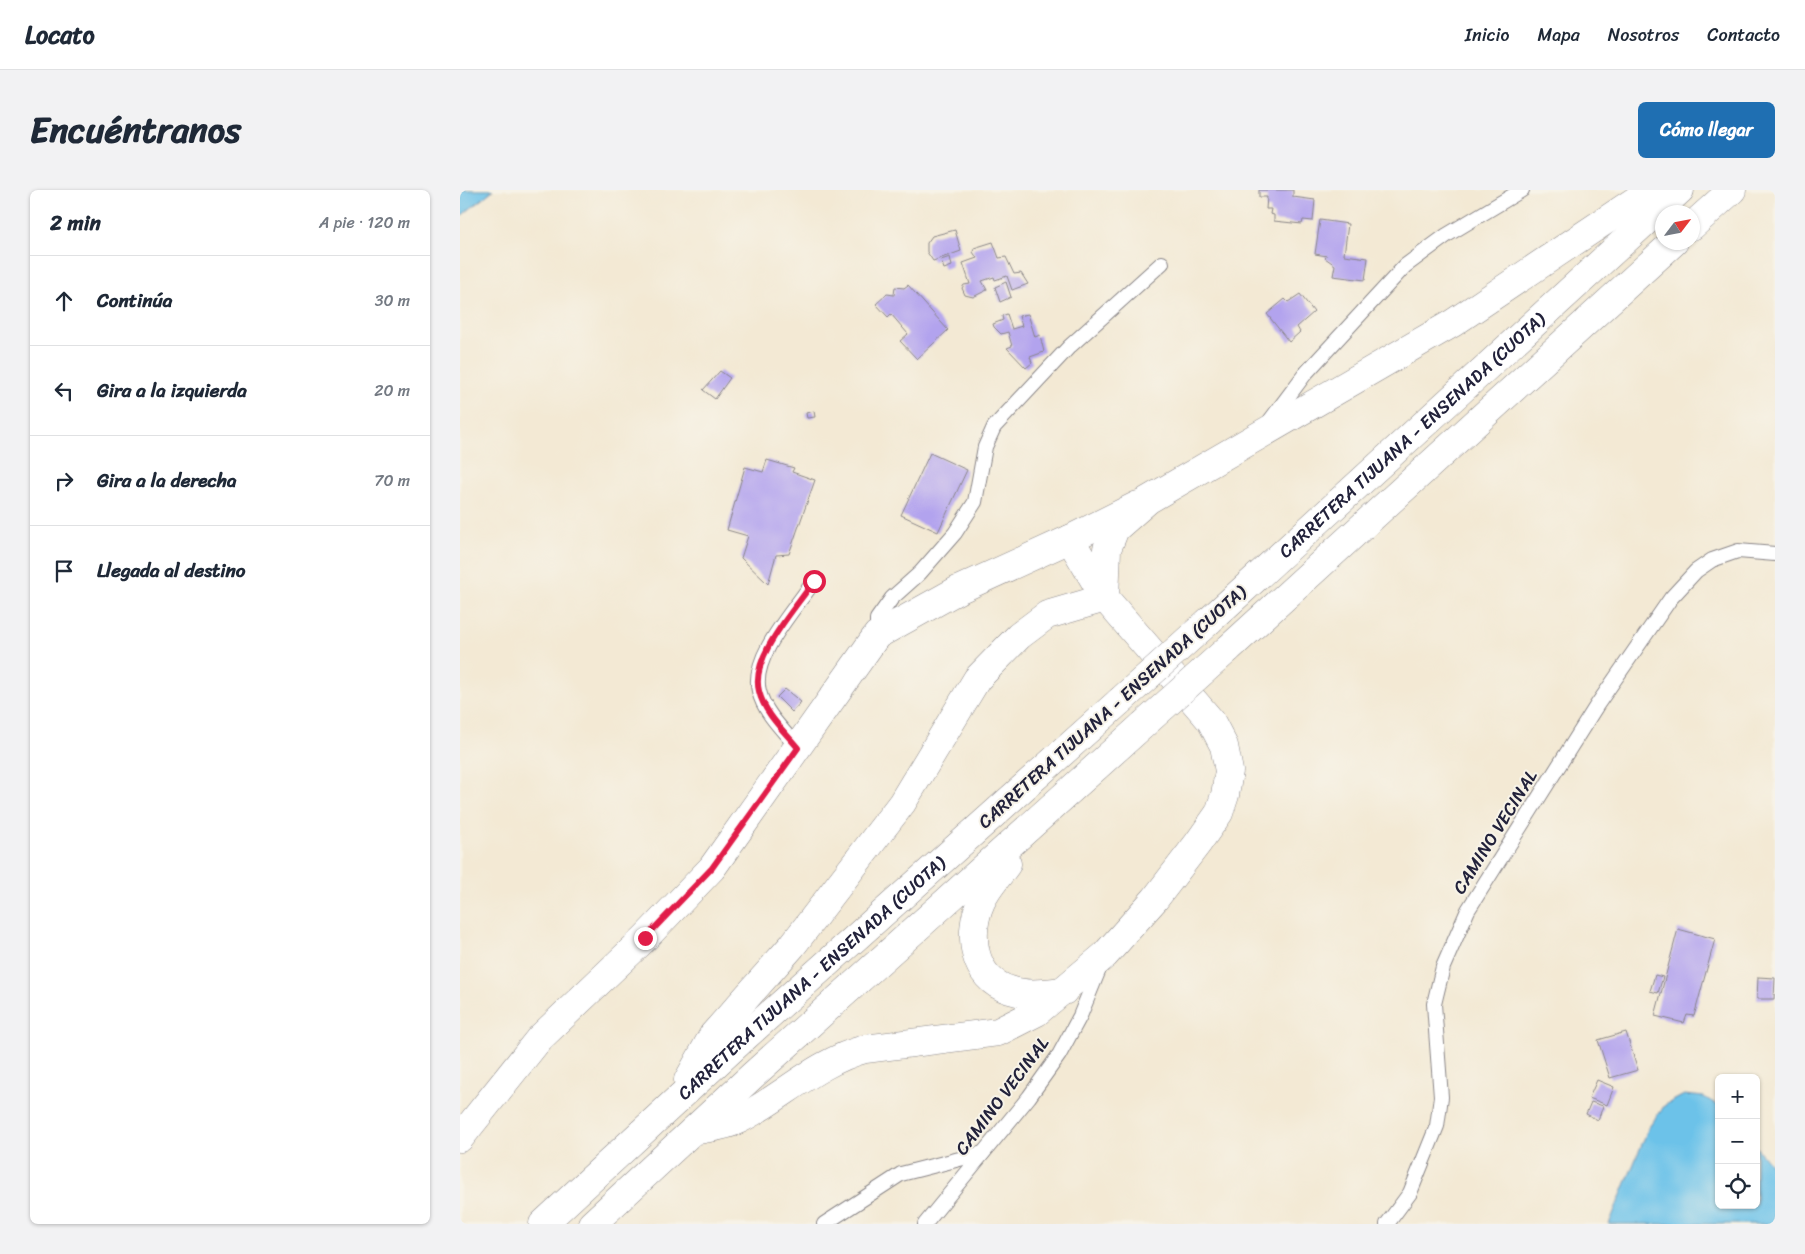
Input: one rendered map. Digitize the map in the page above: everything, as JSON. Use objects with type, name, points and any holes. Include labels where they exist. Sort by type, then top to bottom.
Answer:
[{"type":"main road","points":[[460,1138],[539,1039],[645,938],[712,868],[877,635],[958,590],[1148,500],[1454,323],[1651,190]]},
{"type":"main road","name":"CARRETERA TIJUANA - ENSENADA (CUOTA)","points":[[543,1224],[747,1035],[1209,621],[1680,190]]},
{"type":"main road","points":[[1700,219],[1732,190]]},
{"type":"main road","name":"CARRETERA TIJUANA - ENSENADA (CUOTA)","points":[[592,1224],[752,1076],[1143,726],[1665,250]]},
{"type":"main road","points":[[1105,598],[1106,549],[1115,529],[1148,500]]},
{"type":"main road","points":[[693,1131],[737,1121],[816,1069],[845,1054],[865,1049],[998,1032],[1037,1012],[1105,955],[1155,899],[1219,813],[1225,796],[1229,771],[1224,746],[1211,721],[1105,598],[1070,538]]},
{"type":"main road","points":[[676,1102],[713,1035],[792,946],[902,803],[977,679],[1019,636],[1047,615],[1105,598]]},
{"type":"main road","points":[[1032,826],[983,898],[974,921],[973,948],[986,973],[998,985],[1008,990],[1040,994],[1064,991]]},
{"type":"lane","points":[[1259,435],[1305,374],[1405,266],[1448,235],[1522,190]]},
{"type":"lane","points":[[877,635],[877,619],[892,598],[920,572],[955,533],[975,502],[985,447],[994,427],[1069,347],[1162,263]]},
{"type":"lane","name":"CAMINO VECINAL","points":[[1387,1224],[1410,1193],[1437,1126],[1441,1097],[1434,1004],[1443,968],[1468,910],[1597,705],[1671,598],[1696,571],[1712,560],[1738,551],[1775,554]]},
{"type":"lane","points":[[798,748],[770,714],[759,692],[757,674],[765,652],[814,581]]},
{"type":"lane","name":"CAMINO VECINAL","points":[[925,1224],[1029,1097],[1059,1055],[1080,1016],[1105,955]]},
{"type":"lane","points":[[824,1224],[901,1174],[983,1153]]},
{"type":"water","points":[[460,190],[493,190],[460,217]]},
{"type":"water","points":[[1684,1095],[1704,1097],[1715,1104],[1715,1209],[1760,1209],[1760,1152],[1775,1170],[1775,1224],[1609,1224],[1649,1127],[1665,1105]]},
{"type":"building","points":[[1259,190],[1293,190],[1293,197],[1315,200],[1313,221],[1303,220],[1302,224],[1274,221],[1274,215],[1270,214],[1271,209],[1266,209],[1267,197],[1259,197]]},
{"type":"building","points":[[1320,220],[1348,224],[1344,255],[1368,258],[1365,280],[1333,276],[1335,265],[1325,258],[1327,256],[1315,254]]},
{"type":"building","points":[[955,230],[961,251],[933,261],[927,252],[927,243],[932,236]]},
{"type":"building","points":[[993,242],[999,258],[1006,257],[1014,274],[1021,273],[1028,284],[1012,290],[1007,276],[995,280],[994,277],[982,281],[987,290],[973,297],[965,295],[962,288],[964,285],[970,284],[963,263],[977,258],[973,252],[974,248]]},
{"type":"building","points":[[950,257],[952,266],[944,269],[941,260]]},
{"type":"building","points":[[1006,282],[1011,297],[1000,302],[995,287]]},
{"type":"building","points":[[908,285],[948,330],[917,359],[900,341],[908,334],[891,314],[888,317],[876,304],[887,294],[894,295],[895,287],[904,288]]},
{"type":"building","points":[[1300,294],[1314,312],[1297,327],[1300,332],[1289,342],[1267,314],[1285,299],[1288,302]]},
{"type":"building","points":[[1007,314],[1012,329],[1022,326],[1019,316],[1028,314],[1035,337],[1040,335],[1044,352],[1030,357],[1032,363],[1026,368],[1007,348],[1012,346],[1008,332],[1001,334],[994,327],[993,324],[1003,320],[1002,316]]},
{"type":"building","points":[[720,371],[730,378],[715,399],[703,390]]},
{"type":"building","points":[[814,411],[815,417],[807,418],[806,413]]},
{"type":"building","points":[[930,453],[967,470],[938,532],[901,515]]},
{"type":"building","points":[[767,460],[794,468],[792,472],[815,480],[789,554],[776,555],[768,584],[741,558],[748,536],[727,530],[745,467],[763,472]]},
{"type":"building","points":[[785,689],[801,702],[792,712],[777,697]]},
{"type":"building","points":[[1678,929],[1715,939],[1694,1016],[1687,1015],[1684,1023],[1655,1016]]},
{"type":"building","points":[[1655,975],[1663,977],[1658,993],[1650,991]]},
{"type":"building","points":[[1758,977],[1775,978],[1774,999],[1757,999]]},
{"type":"building","points":[[1626,1032],[1638,1070],[1610,1078],[1598,1040]]},
{"type":"building","points":[[1597,1080],[1614,1087],[1607,1105],[1589,1098]]},
{"type":"building","points":[[1591,1102],[1603,1106],[1598,1120],[1586,1114]]},
{"type":"route","points":[[645,938],[712,868],[798,748],[770,714],[759,692],[757,674],[765,652],[814,581]]}]
